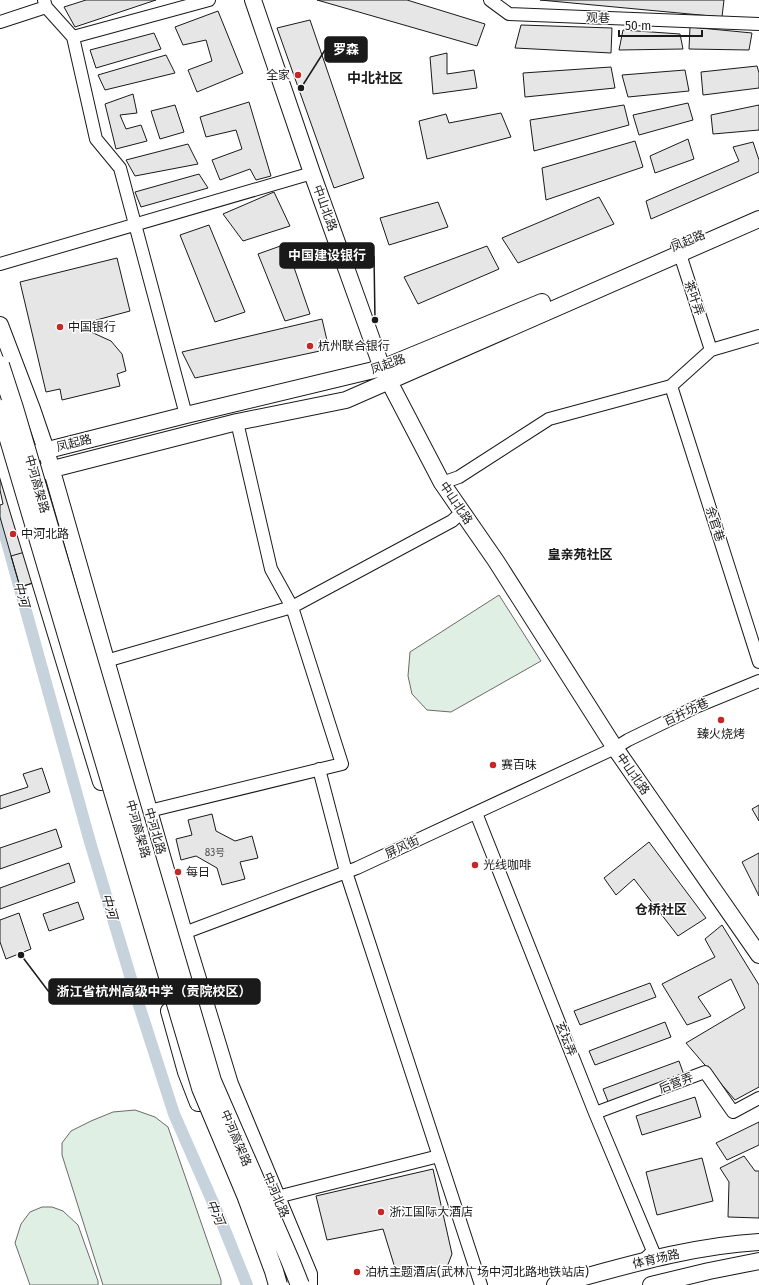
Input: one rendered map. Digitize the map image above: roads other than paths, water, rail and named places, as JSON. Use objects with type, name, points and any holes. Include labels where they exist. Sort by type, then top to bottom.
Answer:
[{"type":"highway","name":"中河高架路","points":[[0,365],[14,408],[212,1081],[290,1260],[308,1282]]},
{"type":"highway","name":"中河高架路","points":[[0,409],[201,1088],[246,1195],[278,1285]]},
{"type":"main road","name":"中山北路","points":[[253,0],[312,173],[386,374],[442,483],[518,594],[615,748],[759,956]]},
{"type":"main road","name":"凤起路","points":[[678,249],[759,211]]},
{"type":"main road","points":[[4,480],[51,470],[237,422],[346,400],[386,374],[678,249],[759,219]]},
{"type":"main road","name":"中河北路","points":[[0,326],[32,408],[46,450],[184,933],[230,1084],[277,1197],[308,1282]]},
{"type":"main road","name":"凤起路","points":[[1,462],[186,415],[386,374]]},
{"type":"main road","points":[[0,446],[4,480],[151,945],[186,1072],[196,1100],[211,1128],[246,1211],[284,1271],[287,1285]]},
{"type":"main road","name":"体育场路","points":[[555,1285],[643,1261],[694,1250],[732,1243],[759,1242]]},
{"type":"main road","name":"体育场路","points":[[651,1285],[759,1261]]},
{"type":"street","points":[[73,37],[181,4],[209,0]]},
{"type":"street","name":"观巷","points":[[490,0],[509,14],[759,24]]},
{"type":"street","points":[[0,22],[45,4],[73,37],[96,138],[120,168],[186,415]]},
{"type":"street","points":[[0,264],[312,173]]},
{"type":"street","name":"茶叶弄","points":[[678,249],[711,350]]},
{"type":"street","points":[[442,483],[459,477],[549,419],[671,386],[711,350],[759,336]]},
{"type":"street","name":"余官巷","points":[[671,386],[759,662]]},
{"type":"street","points":[[149,811],[342,764],[292,607],[271,569],[237,422]]},
{"type":"street","points":[[106,660],[292,607],[452,521],[462,512]]},
{"type":"street","name":"百井坊巷","points":[[615,748],[628,740],[698,706],[759,681]]},
{"type":"street","name":"屏风街","points":[[184,933],[346,872],[615,748]]},
{"type":"street","points":[[319,769],[346,872],[481,1285]]},
{"type":"street","name":"玄坛弄","points":[[476,813],[595,1113],[653,1251],[643,1261]]},
{"type":"street","name":"后营弄","points":[[595,1113],[705,1072],[733,1112],[759,1098]]},
{"type":"street","points":[[277,1197],[439,1156]]},
{"type":"street","points":[[246,1211],[269,1285]]},
{"type":"waterway","name":"中河","points":[[0,517],[90,842],[138,1002],[174,1114],[222,1223],[247,1285]]},
{"type":"place","name":"全家","points":[[298,75]]},
{"type":"place","name":"罗森","points":[[301,88]]},
{"type":"place","name":"中国建设银行","points":[[375,320]]},
{"type":"place","name":"中国银行","points":[[60,327]]},
{"type":"place","name":"杭州联合银行","points":[[310,346]]},
{"type":"place","name":"中河北路","points":[[13,534]]},
{"type":"place","name":"臻火烧烤","points":[[721,720]]},
{"type":"place","name":"赛百味","points":[[493,765]]},
{"type":"place","name":"光线咖啡","points":[[475,865]]},
{"type":"place","name":"每日","points":[[178,872]]},
{"type":"place","name":"浙江省杭州高级中学（贡院校区）","points":[[21,955]]},
{"type":"place","name":"浙江国际大酒店","points":[[381,1212]]},
{"type":"place","name":"泊杭主题酒店(武林广场中河北路地铁站店)","points":[[357,1272]]},
{"type":"district","name":"中北社区","points":[[375,78]]},
{"type":"district","name":"皇亲苑社区","points":[[580,554]]},
{"type":"district","name":"仓桥社区","points":[[661,909]]}]
